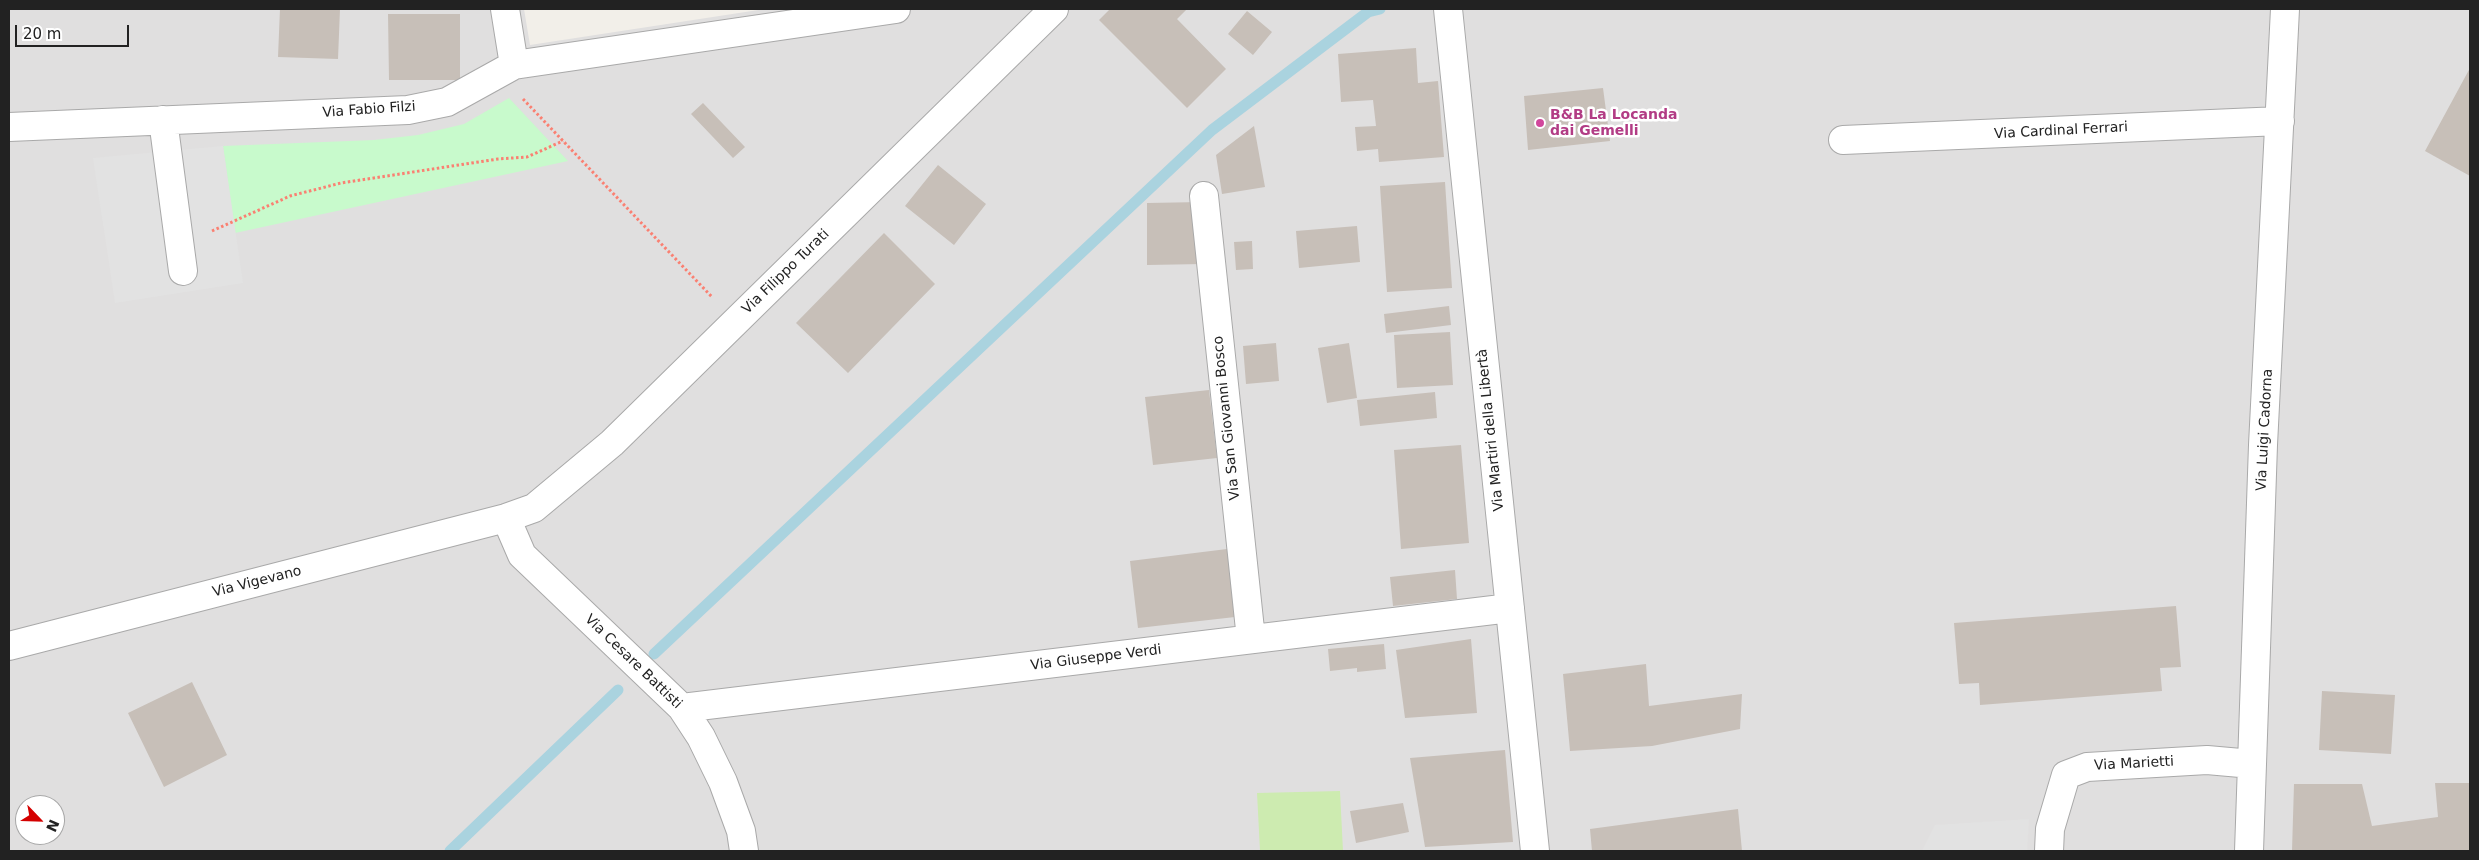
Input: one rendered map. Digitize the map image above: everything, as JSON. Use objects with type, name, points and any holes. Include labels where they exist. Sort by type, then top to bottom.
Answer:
[{"type":"street","points":[[505,9],[506,69]]},
{"type":"street","name":"Via Fabio Filzi","points":[[9,127],[408,110],[447,102],[506,69],[896,9]]},
{"type":"street","name":"Via Filippo Turati","points":[[506,518],[534,508],[605,449],[1054,9]]},
{"type":"street","name":"Via Martiri della Libertà","points":[[1448,9],[1535,851]]},
{"type":"street","name":"Via Luigi Cadorna","points":[[2249,851],[2263,445],[2285,9]]},
{"type":"street","points":[[163,120],[181,258]]},
{"type":"street","name":"Via Cardinal Ferrari","points":[[1843,140],[2280,121]]},
{"type":"street","name":"Via San Giovanni Bosco","points":[[1204,196],[1251,639]]},
{"type":"street","name":"Via Vigevano","points":[[9,646],[506,518]]},
{"type":"street","name":"Via Cesare Battisti","points":[[506,518],[522,555],[682,708],[701,737],[722,782],[741,831],[744,851]]},
{"type":"street","name":"Via Giuseppe Verdi","points":[[682,708],[1510,608]]},
{"type":"street","name":"Via Marietti","points":[[2049,851],[2050,829],[2059,795],[2066,776],[2073,772],[2086,767],[2207,760],[2252,764]]},
{"type":"path","points":[[506,69],[563,141],[735,321]]},
{"type":"path","points":[[181,258],[290,196],[341,183],[498,158],[527,157],[563,141]]},
{"type":"shaded area","points":[[9,9],[524,9],[530,45],[765,9],[2470,9],[2470,851],[9,851]]},
{"type":"shaded area","points":[[223,146],[243,283],[115,303],[93,158]]},
{"type":"shaded area","points":[[2029,819],[2027,851],[1922,851],[1935,825]]},
{"type":"green space","points":[[509,98],[568,161],[235,233],[223,146],[374,140],[418,135],[464,124]]},
{"type":"green space","points":[[1340,791],[1343,851],[1260,851],[1257,793]]},
{"type":"building","points":[[280,9],[340,9],[338,59],[278,57]]},
{"type":"building","points":[[1110,9],[1187,9],[1177,19],[1226,69],[1187,108],[1099,20]]},
{"type":"building","points":[[1247,11],[1272,32],[1253,55],[1228,34]]},
{"type":"building","points":[[388,14],[460,14],[460,80],[389,80]]},
{"type":"building","points":[[1416,48],[1418,83],[1438,81],[1444,157],[1379,162],[1378,149],[1357,151],[1355,127],[1376,126],[1373,100],[1341,102],[1338,54]]},
{"type":"building","points":[[2470,68],[2470,176],[2425,151]]},
{"type":"building","points":[[1603,88],[1610,141],[1528,150],[1524,96]]},
{"type":"building","points":[[703,103],[745,147],[733,158],[691,114]]},
{"type":"building","points":[[1254,126],[1265,187],[1222,194],[1216,155]]},
{"type":"building","points":[[938,165],[986,204],[954,245],[905,206]]},
{"type":"building","points":[[1445,182],[1452,288],[1387,292],[1380,186]]},
{"type":"building","points":[[1202,202],[1203,264],[1147,265],[1147,203]]},
{"type":"building","points":[[1357,226],[1360,262],[1299,268],[1296,231]]},
{"type":"building","points":[[884,233],[935,284],[848,373],[796,323]]},
{"type":"building","points":[[1252,241],[1253,269],[1236,270],[1234,242]]},
{"type":"building","points":[[1449,306],[1451,325],[1386,333],[1384,314]]},
{"type":"building","points":[[1450,332],[1453,385],[1397,388],[1394,335]]},
{"type":"building","points":[[1276,343],[1279,381],[1246,384],[1243,346]]},
{"type":"building","points":[[1349,343],[1357,398],[1327,403],[1318,348]]},
{"type":"building","points":[[1209,390],[1217,458],[1153,465],[1145,397]]},
{"type":"building","points":[[1435,392],[1437,418],[1360,426],[1357,400]]},
{"type":"building","points":[[1461,445],[1469,543],[1401,549],[1394,450]]},
{"type":"building","points":[[1227,549],[1235,617],[1138,628],[1130,561]]},
{"type":"building","points":[[1455,570],[1457,599],[1393,606],[1390,577]]},
{"type":"building","points":[[2176,606],[2181,667],[2160,668],[2162,691],[1980,705],[1979,683],[1959,684],[1954,623]]},
{"type":"building","points":[[1471,639],[1477,713],[1405,718],[1396,650]]},
{"type":"building","points":[[1384,644],[1386,669],[1357,672],[1357,668],[1330,671],[1328,649]]},
{"type":"building","points":[[1646,664],[1649,706],[1742,694],[1740,729],[1652,746],[1570,751],[1563,674]]},
{"type":"building","points":[[192,682],[227,755],[164,787],[128,713]]},
{"type":"building","points":[[2322,691],[2395,695],[2391,754],[2319,750]]},
{"type":"building","points":[[1505,750],[1513,842],[1425,847],[1410,758]]},
{"type":"building","points":[[2435,783],[2470,783],[2470,851],[2292,851],[2294,784],[2362,784],[2372,826],[2438,817]]},
{"type":"building","points":[[1403,803],[1409,832],[1356,843],[1350,811]]},
{"type":"building","points":[[1738,809],[1742,851],[1592,851],[1590,829]]},
{"type":"waterway","points":[[654,654],[1212,130],[1368,12],[1380,9]]},
{"type":"waterway","points":[[450,851],[618,690]]},
{"type":"place","name":"B&B La Locanda dai Gemelli","points":[[1540,123]]}]
